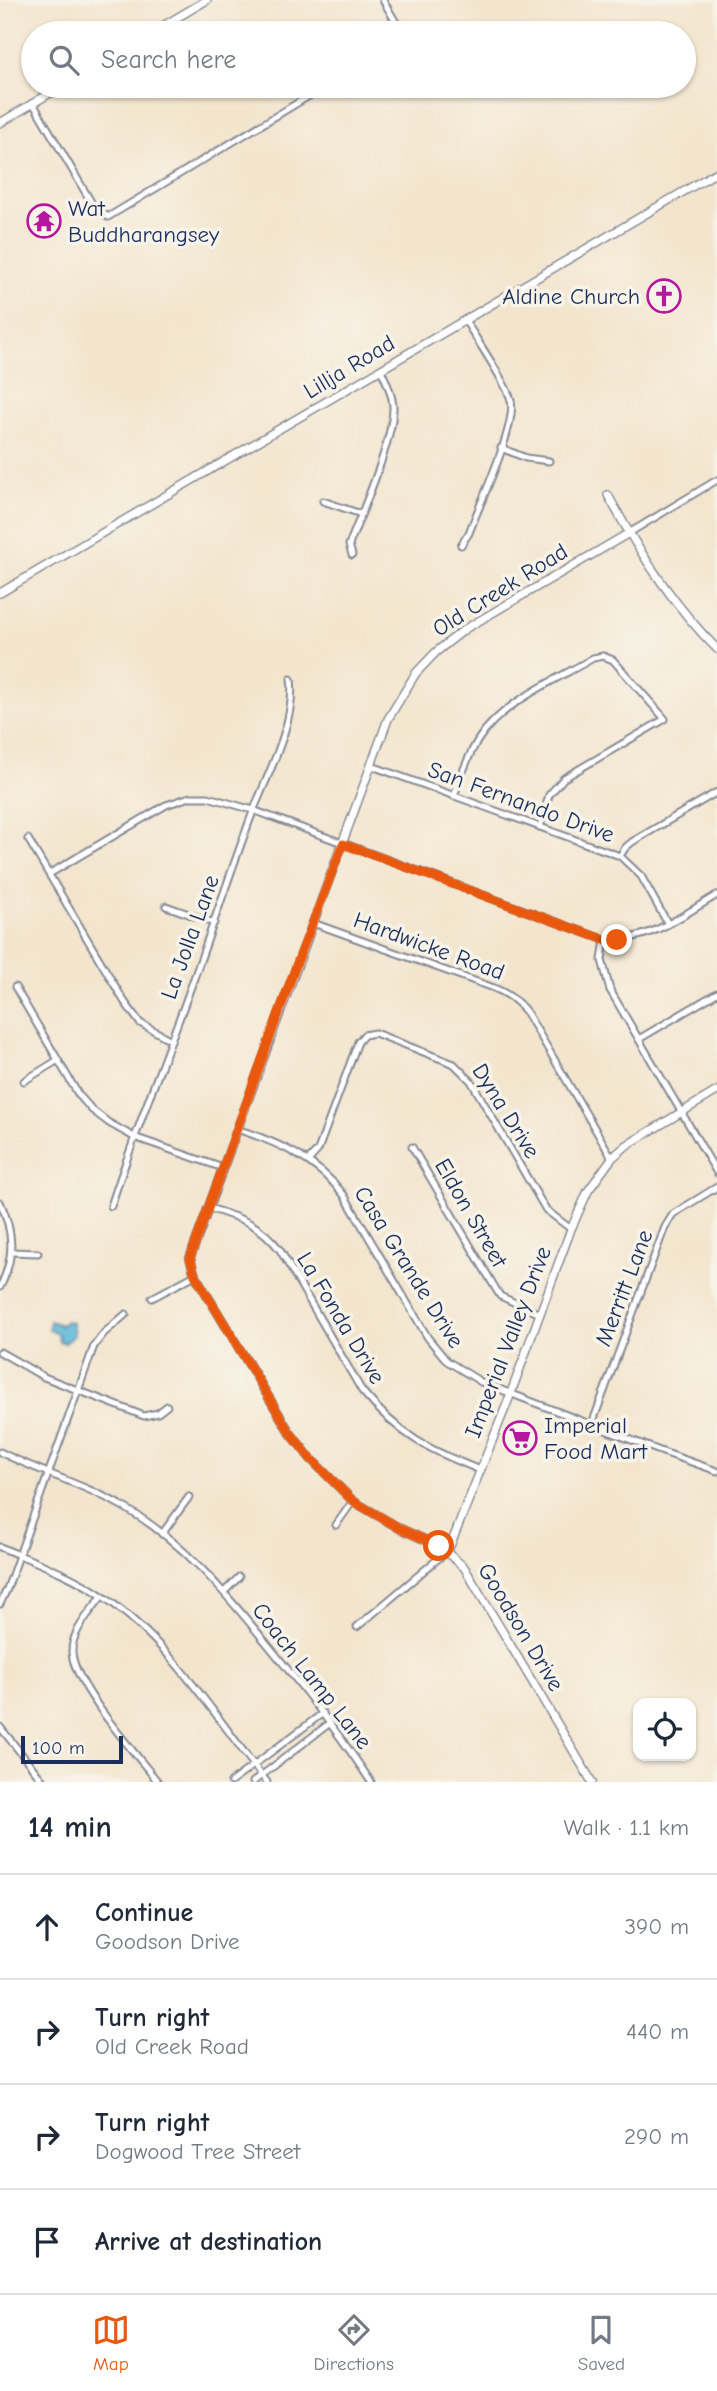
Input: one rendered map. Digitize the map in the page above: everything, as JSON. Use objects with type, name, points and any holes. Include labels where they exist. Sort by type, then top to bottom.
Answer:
[{"type":"street","points":[[172,21],[208,0]]},
{"type":"street","points":[[383,0],[395,21]]},
{"type":"street","points":[[0,123],[42,98]]},
{"type":"street","points":[[33,103],[94,208],[108,217],[306,98]]},
{"type":"street","name":"Lillja Road","points":[[0,593],[717,172]]},
{"type":"street","points":[[461,545],[511,419],[511,402],[465,320]]},
{"type":"street","points":[[352,555],[349,545],[393,418],[390,389],[381,370]]},
{"type":"street","points":[[501,448],[526,458],[549,461]]},
{"type":"street","points":[[629,533],[717,480]]},
{"type":"street","points":[[608,495],[629,533],[668,591],[717,649]]},
{"type":"street","points":[[323,501],[361,514]]},
{"type":"street","name":"Old Creek Road","points":[[195,1275],[190,1258],[388,719],[416,673],[436,652],[465,629],[629,533]]},
{"type":"street","points":[[454,796],[478,740],[505,710],[593,658],[603,656],[613,660],[665,719],[564,778],[549,795],[540,827]]},
{"type":"street","name":"La Jolla Lane","points":[[111,1206],[253,810],[292,710],[291,679]]},
{"type":"street","name":"San Fernando Drive","points":[[372,766],[620,856],[641,876],[668,923]]},
{"type":"street","points":[[620,856],[632,842],[717,792]]},
{"type":"street","points":[[49,874],[166,805],[190,797],[208,797],[253,810],[605,940],[632,939],[650,934],[717,895]]},
{"type":"street","points":[[28,839],[140,1023],[172,1040]]},
{"type":"street","points":[[166,906],[214,923]]},
{"type":"street","name":"Hardwicke Road","points":[[313,923],[508,993],[527,1013],[611,1158]]},
{"type":"street","points":[[605,940],[602,960],[610,990],[717,1172]]},
{"type":"street","points":[[15,987],[78,1094],[92,1110],[134,1137],[223,1168]]},
{"type":"street","points":[[639,1039],[717,993]]},
{"type":"street","name":"Dyna Drive","points":[[309,1160],[318,1150],[358,1042],[364,1035],[375,1034],[454,1064],[463,1070],[546,1210],[571,1229]]},
{"type":"street","points":[[24,1081],[58,1060]]},
{"type":"street","name":"Imperial Valley Drive","points":[[357,1627],[446,1552],[451,1544],[588,1191],[611,1158],[627,1145],[717,1091]]},
{"type":"street","name":"Casa Grande Drive","points":[[237,1129],[276,1142],[309,1160],[334,1182],[436,1349],[447,1361],[481,1382],[717,1471]]},
{"type":"street","name":"Eldon Street","points":[[412,1147],[500,1296],[540,1314]]},
{"type":"street","name":"Merritt Lane","points":[[592,1424],[665,1227],[673,1214],[717,1187]]},
{"type":"street","points":[[0,1202],[9,1222],[11,1252],[0,1287]]},
{"type":"street","name":"La Fonda Drive","points":[[209,1208],[250,1221],[270,1237],[362,1391],[379,1410],[398,1428],[434,1452],[480,1470]]},
{"type":"street","points":[[11,1252],[38,1253]]},
{"type":"street","points":[[152,1298],[195,1275]]},
{"type":"street","name":"Goodson Drive","points":[[195,1275],[289,1431],[310,1458],[353,1501],[446,1552],[464,1567],[592,1782]]},
{"type":"street","points":[[0,1604],[50,1475],[94,1346],[104,1333],[126,1314]]},
{"type":"street","points":[[0,1352],[44,1377],[144,1416],[158,1413],[167,1406]]},
{"type":"street","name":"Coach Lamp Lane","points":[[0,1452],[90,1490],[128,1510],[202,1568],[323,1713],[371,1782]]},
{"type":"street","points":[[162,1534],[189,1497]]},
{"type":"street","points":[[336,1525],[353,1501]]},
{"type":"street","points":[[0,1547],[60,1572],[102,1596],[163,1649],[267,1782]]},
{"type":"street","name":"Coach Lamp Lane","points":[[224,1592],[239,1577]]},
{"type":"street","points":[[102,1596],[77,1633],[71,1651],[77,1675],[158,1782]]},
{"type":"street","points":[[231,1782],[323,1713]]},
{"type":"street","points":[[253,1782],[330,1723]]},
{"type":"street","points":[[0,1727],[44,1782]]},
{"type":"water","points":[[50,1321],[61,1325],[66,1321],[72,1323],[74,1335],[65,1343],[59,1341],[58,1334],[48,1330]]},
{"type":"place","name":"Wat Buddharangsey","points":[[44,221]]},
{"type":"place","name":"Aldine Church","points":[[664,296]]},
{"type":"place","name":"Imperial Food Mart","points":[[520,1438]]},
{"type":"route","points":[[439,1546],[401,1529],[353,1501],[310,1458],[289,1431],[195,1275],[190,1258],[343,844],[605,940],[617,940]]}]
